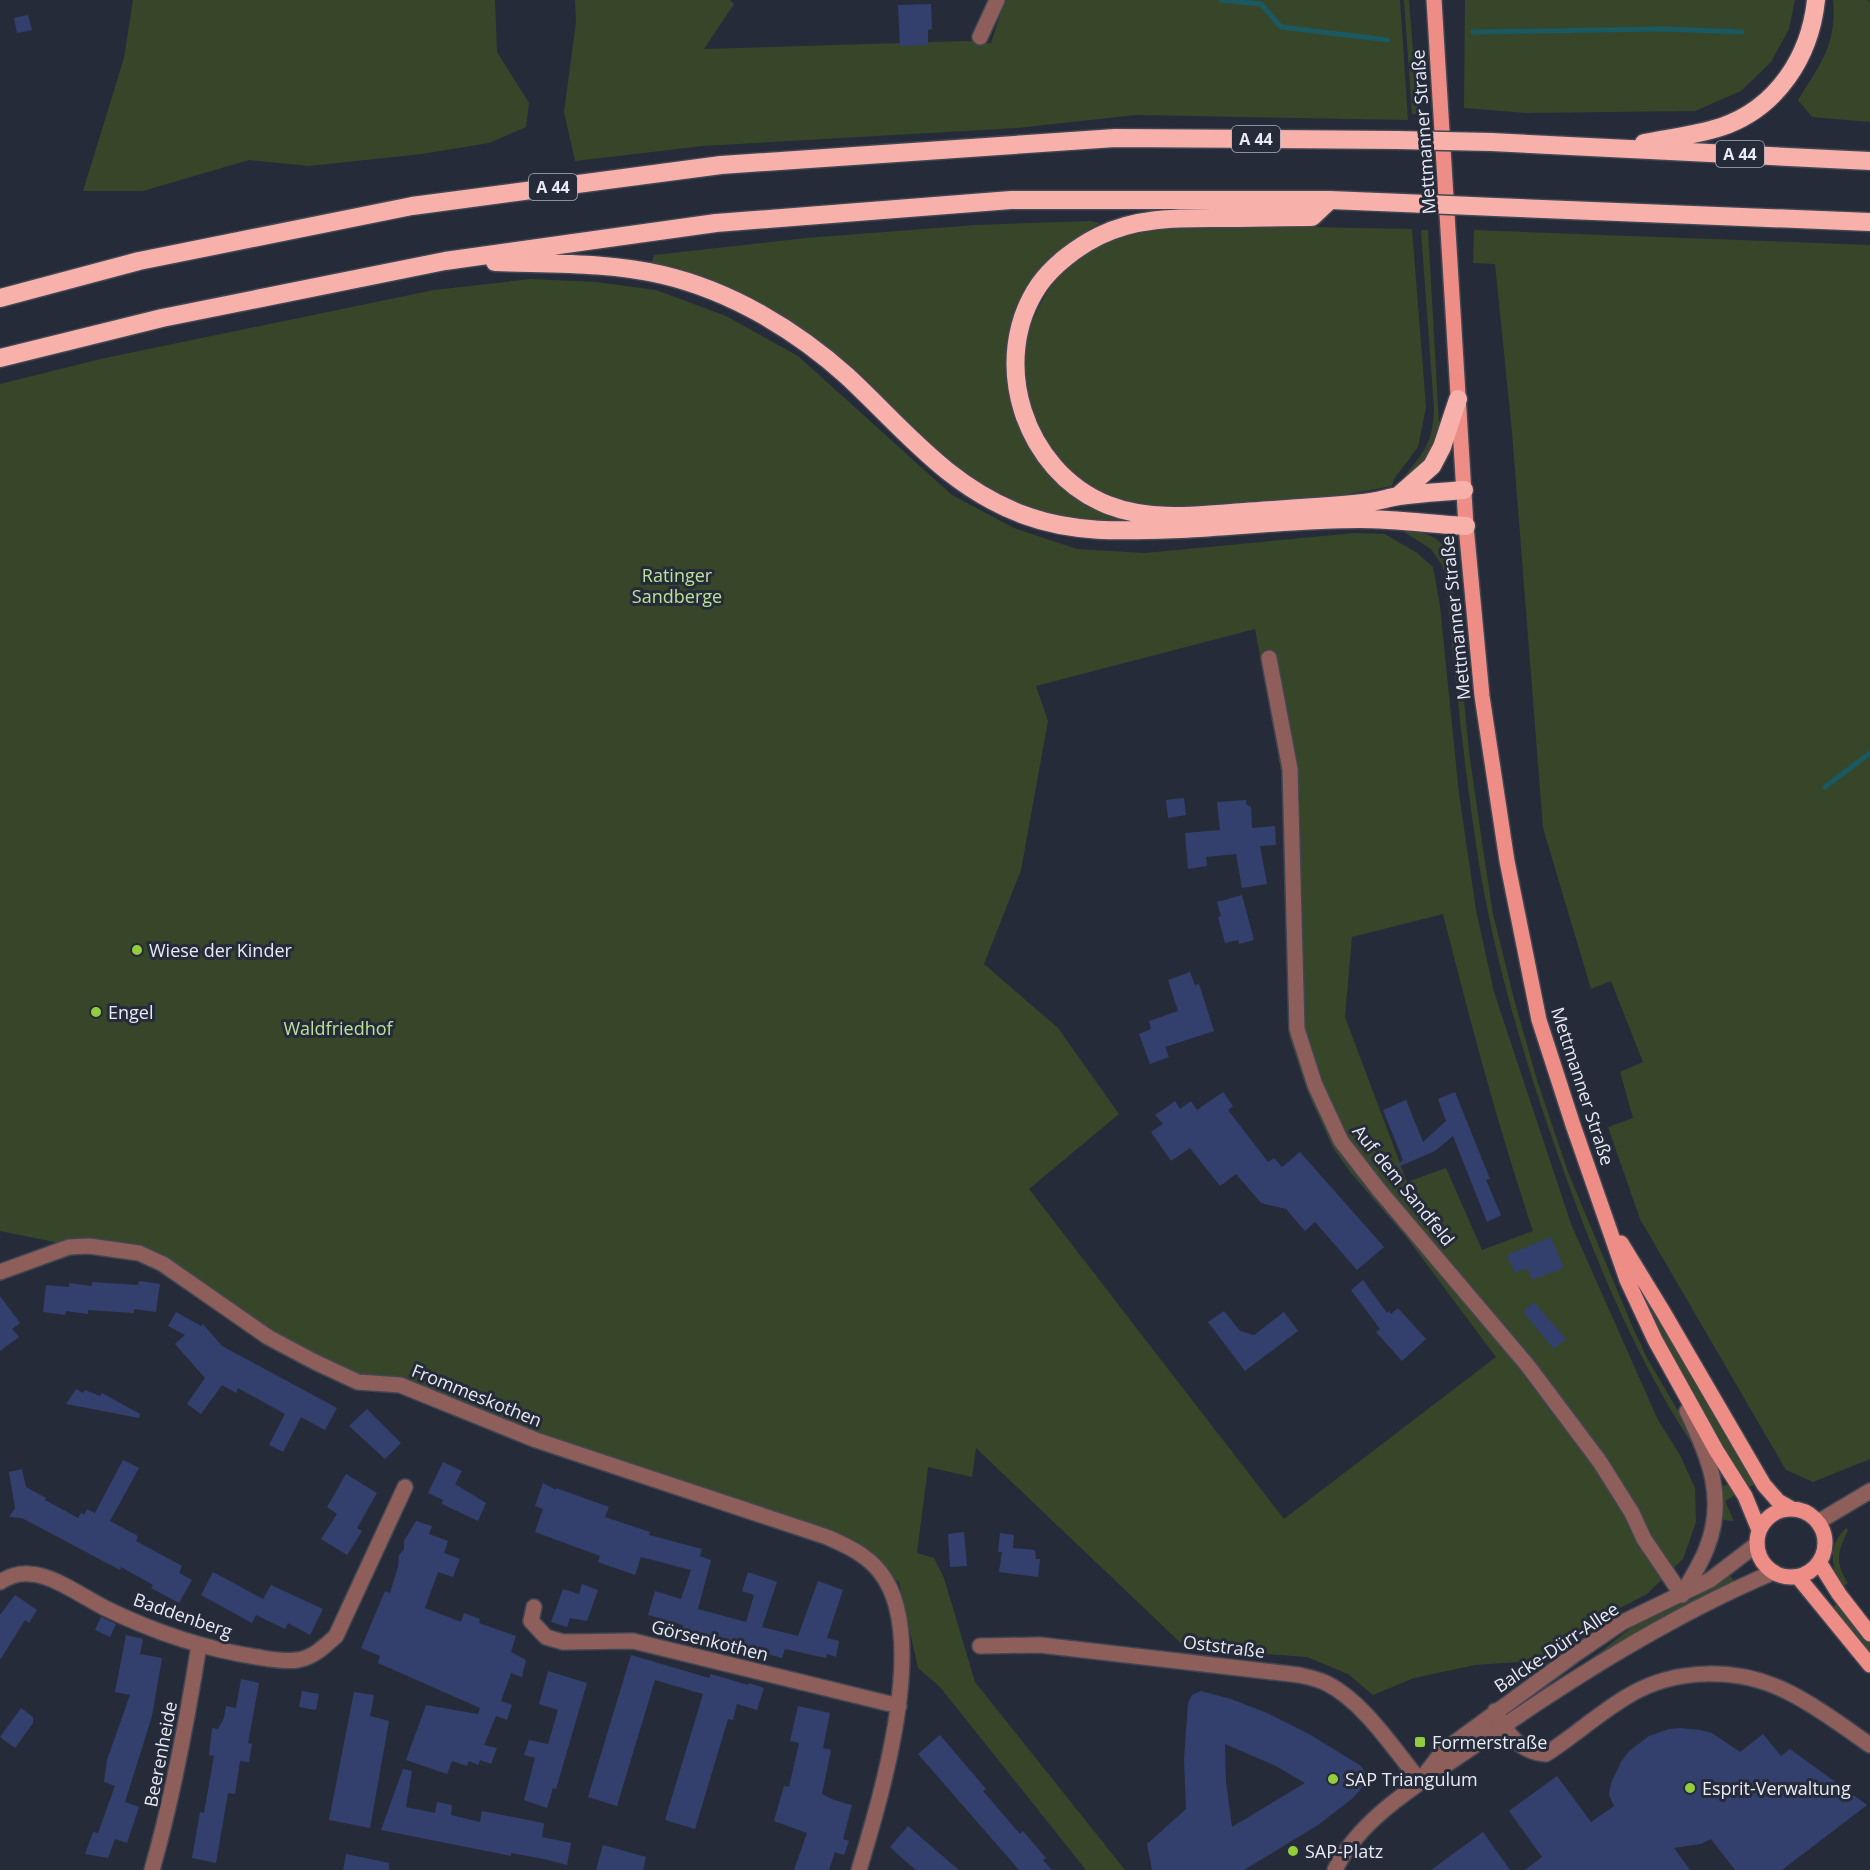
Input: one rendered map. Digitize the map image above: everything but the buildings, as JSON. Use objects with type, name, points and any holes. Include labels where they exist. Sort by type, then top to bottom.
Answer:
[{"type":"highway","points":[[1609,150],[1721,127],[1760,105],[1776,91],[1802,55],[1814,23],[1816,0]]},
{"type":"highway","name":"A 44","points":[[0,298],[139,261],[412,206],[721,165],[1115,138],[1491,142],[1609,150],[1870,161]]},
{"type":"highway","points":[[0,358],[162,318],[445,261],[716,223],[1011,200],[1330,200],[1870,222]]},
{"type":"highway","points":[[1330,200],[1312,217],[1162,219],[1137,223],[1099,236],[1074,251],[1039,285],[1027,307],[1019,333],[1016,361],[1020,405],[1029,429],[1047,459],[1075,486],[1092,497],[1120,509],[1163,516],[1366,502],[1398,496],[1464,490]]},
{"type":"highway","points":[[445,261],[598,266],[663,275],[724,296],[762,315],[807,344],[847,376],[902,432],[942,468],[973,490],[998,504],[1044,522],[1071,528],[1117,532],[1361,519],[1466,526]]},
{"type":"highway","points":[[1398,496],[1432,466],[1442,447],[1458,399]]},
{"type":"main road","name":"Mettmanner Straße","points":[[1434,0],[1466,526],[1482,696],[1509,873],[1539,1020],[1627,1280],[1655,1340],[1716,1450],[1746,1496],[1758,1537]]},
{"type":"main road","name":"Mettmanner Straße","points":[[1604,1217],[1662,1310],[1764,1485],[1778,1501],[1792,1509]]},
{"type":"main road","points":[[1792,1509],[1802,1511],[1818,1522],[1824,1533],[1825,1544],[1820,1562],[1812,1570],[1798,1577],[1783,1576],[1766,1567],[1761,1558],[1758,1537],[1770,1516],[1780,1510],[1792,1509]]},
{"type":"main road","points":[[1820,1562],[1839,1594],[1870,1635]]},
{"type":"main road","points":[[1798,1577],[1870,1665]]},
{"type":"street","points":[[980,37],[997,0]]},
{"type":"street","name":"Auf dem Sandfeld","points":[[1269,658],[1290,769],[1297,1029],[1315,1086],[1341,1141],[1528,1366],[1600,1462],[1632,1513],[1644,1539],[1682,1595]]},
{"type":"street","name":"Frommeskothen","points":[[0,1272],[69,1246],[89,1246],[138,1253],[163,1264],[267,1337],[358,1382],[400,1385],[536,1440],[827,1537],[858,1551],[881,1573],[891,1590],[901,1638],[902,1675],[899,1707]]},
{"type":"street","points":[[1655,1340],[1707,1454],[1715,1486],[1713,1526],[1706,1549],[1682,1595]]},
{"type":"street","name":"Baddenberg","points":[[0,1582],[11,1575],[30,1574],[47,1577],[106,1609],[199,1645],[272,1659],[298,1660],[320,1651],[336,1636],[405,1487]]},
{"type":"street","points":[[1818,1522],[1870,1491]]},
{"type":"street","name":"Balcke-Dürr-Allee","points":[[1420,1781],[1443,1751],[1495,1711],[1621,1623],[1710,1580],[1758,1537]]},
{"type":"street","name":"Balcke-Dürr-Allee","points":[[1335,1870],[1360,1832],[1420,1781],[1618,1651],[1774,1572]]},
{"type":"street","name":"Görsenkothen","points":[[534,1606],[531,1621],[546,1637],[563,1642],[633,1641],[899,1707]]},
{"type":"street","name":"Beerenheide","points":[[152,1870],[168,1812],[187,1720],[199,1645]]},
{"type":"street","name":"Oststraße","points":[[980,1646],[1052,1646],[1299,1675],[1324,1682],[1341,1691],[1359,1707],[1420,1781]]},
{"type":"street","points":[[1495,1711],[1503,1726],[1518,1744],[1534,1753],[1546,1754],[1627,1696],[1650,1684],[1686,1675],[1737,1676],[1764,1682],[1788,1692],[1825,1713],[1870,1745]]},
{"type":"street","points":[[859,1870],[899,1707]]},
{"type":"green space","points":[[133,0],[495,0],[497,52],[529,103],[526,127],[489,143],[422,154],[309,166],[249,160],[143,191],[83,191],[124,58]]},
{"type":"green space","points":[[575,0],[730,0],[734,4],[704,49],[967,41],[991,43],[1005,0],[1400,0],[1408,120],[1136,115],[1017,128],[703,146],[575,161],[564,112],[576,22]]},
{"type":"green space","points":[[1404,0],[1409,0],[1418,114],[1412,114]]},
{"type":"green space","points":[[1465,0],[1795,0],[1789,29],[1771,62],[1741,91],[1695,111],[1527,113],[1464,108]]},
{"type":"green space","points":[[1833,0],[1868,0],[1870,3],[1870,122],[1812,117],[1798,100],[1820,64],[1829,42],[1834,16]]},
{"type":"green space","points":[[1090,221],[1100,223],[1075,238],[1045,264],[1027,290],[1010,336],[1007,368],[1013,410],[1030,448],[1053,480],[1081,503],[1146,526],[1067,521],[1028,508],[984,487],[943,458],[846,366],[651,266],[654,255],[806,238],[976,225]]},
{"type":"green space","points":[[1160,224],[1412,229],[1426,407],[1418,447],[1394,479],[1392,486],[1288,502],[1199,508],[1154,507],[1109,497],[1090,487],[1073,474],[1058,458],[1036,421],[1025,380],[1025,348],[1037,311],[1057,277],[1091,246],[1099,241]]},
{"type":"green space","points":[[1421,230],[1428,230],[1439,423],[1427,457],[1417,470],[1402,483],[1402,479],[1426,447],[1432,431],[1434,409]]},
{"type":"green space","points":[[1474,230],[1870,245],[1870,1459],[1813,1482],[1786,1470],[1640,1219],[1608,1127],[1633,1118],[1620,1072],[1643,1062],[1611,981],[1591,989],[1543,828],[1512,432],[1495,264],[1473,263]]},
{"type":"green space","points":[[531,279],[596,282],[656,290],[726,316],[798,356],[952,495],[1014,528],[1077,549],[1145,553],[1355,533],[1385,534],[1417,553],[1433,567],[1440,606],[1459,794],[1476,910],[1494,992],[1571,1224],[1658,1420],[1680,1455],[1695,1488],[1696,1522],[1683,1559],[1647,1594],[1574,1632],[1535,1661],[1475,1665],[1414,1678],[1373,1695],[1348,1674],[1307,1657],[1186,1648],[976,1448],[972,1477],[928,1467],[917,1553],[934,1558],[944,1578],[975,1682],[1125,1870],[1086,1870],[940,1687],[918,1668],[899,1582],[881,1573],[858,1551],[400,1385],[358,1382],[315,1362],[163,1264],[0,1231],[0,384],[105,358],[434,290]],"holes":[[[1255,629],[1282,776],[1289,1036],[1308,1093],[1333,1148],[1350,1172],[1407,1238],[1496,1357],[1284,1519],[1029,1189],[1119,1114],[1058,1028],[984,964],[1021,870],[1048,721],[1036,686]],[[1443,914],[1485,1074],[1533,1231],[1482,1250],[1446,1168],[1407,1182],[1345,1017],[1352,937]]]},
{"type":"green space","points":[[1404,532],[1418,532],[1431,536],[1442,544],[1450,556],[1469,752],[1493,914],[1537,1080],[1568,1172],[1633,1328],[1647,1358],[1694,1438],[1690,1441],[1632,1338],[1600,1266],[1571,1192],[1533,1080],[1500,967],[1477,851],[1455,678],[1445,574],[1431,549]]},
{"type":"green space","points":[[1647,1306],[1658,1317],[1722,1431],[1755,1484],[1748,1488],[1687,1388]]},
{"type":"green space","points":[[1730,1483],[1737,1494],[1725,1501],[1734,1521],[1722,1520],[1722,1487]]},
{"type":"green space","points":[[1846,1528],[1848,1530],[1840,1551],[1839,1562],[1848,1583],[1842,1587],[1835,1572],[1833,1556],[1836,1542]]},
{"type":"green space","points":[[1730,1575],[1736,1584],[1628,1637],[1597,1658],[1595,1656],[1632,1627],[1698,1596]]},
{"type":"green space","points":[[1838,1603],[1870,1643],[1870,1656],[1831,1608]]},
{"type":"waterway","points":[[1221,0],[1261,4],[1281,27],[1388,40]]},
{"type":"waterway","points":[[1473,32],[1666,29],[1742,32]]},
{"type":"waterway","points":[[1825,787],[1870,753]]},
{"type":"place","name":"Wiese der Kinder","points":[[137,950]]},
{"type":"place","name":"Engel","points":[[96,1012]]},
{"type":"place","name":"Formerstraße","points":[[1420,1742]]},
{"type":"place","name":"SAP Triangulum","points":[[1333,1779]]},
{"type":"place","name":"Esprit-Verwaltung","points":[[1690,1788]]},
{"type":"place","name":"SAP-Platz","points":[[1293,1851]]},
{"type":"park label","name":"Ratinger Sandberge","points":[[677,585]]},
{"type":"park label","name":"Waldfriedhof","points":[[338,1028]]}]
